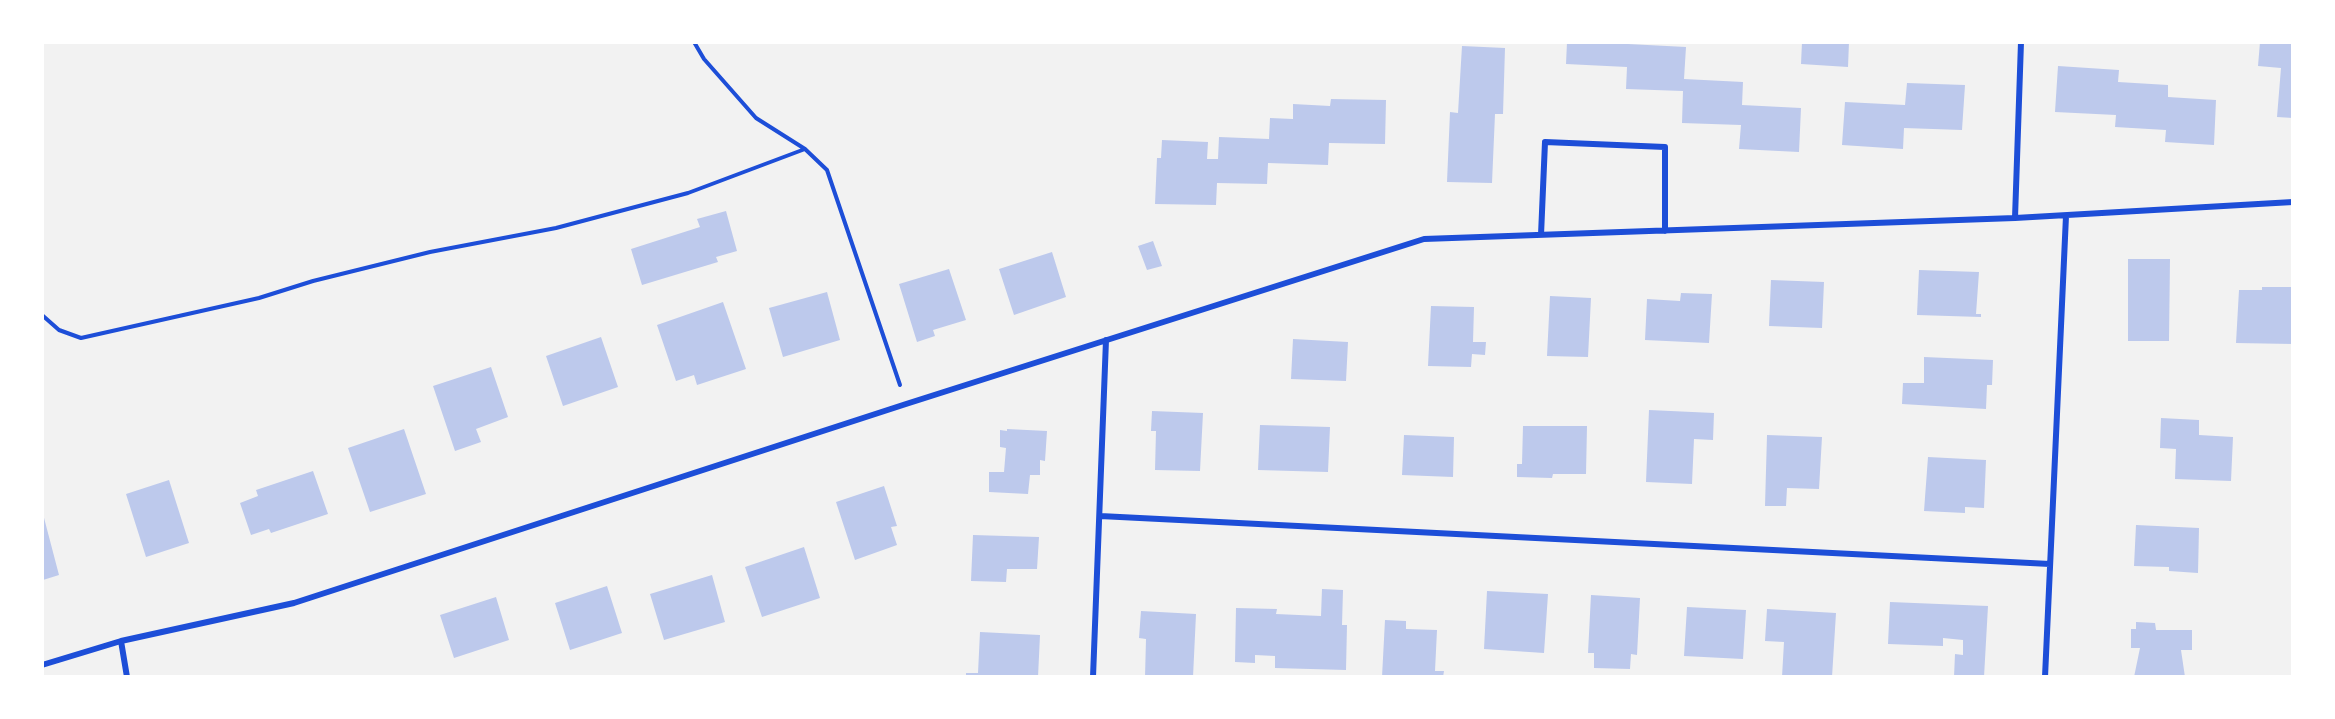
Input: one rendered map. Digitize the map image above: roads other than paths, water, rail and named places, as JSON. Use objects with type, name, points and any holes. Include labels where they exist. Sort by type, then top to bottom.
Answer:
[{"type":"street","points":[[2015,218],[2021,42]]},
{"type":"street","points":[[1541,235],[1545,142],[1665,147],[1665,231]]},
{"type":"street","points":[[42,665],[121,642],[294,603],[1424,239],[2066,216],[2293,202]]},
{"type":"street","points":[[2045,677],[2066,216]]},
{"type":"street","points":[[1093,677],[1106,340]]},
{"type":"street","points":[[1100,516],[2050,564]]},
{"type":"street","points":[[121,642],[127,677]]}]
